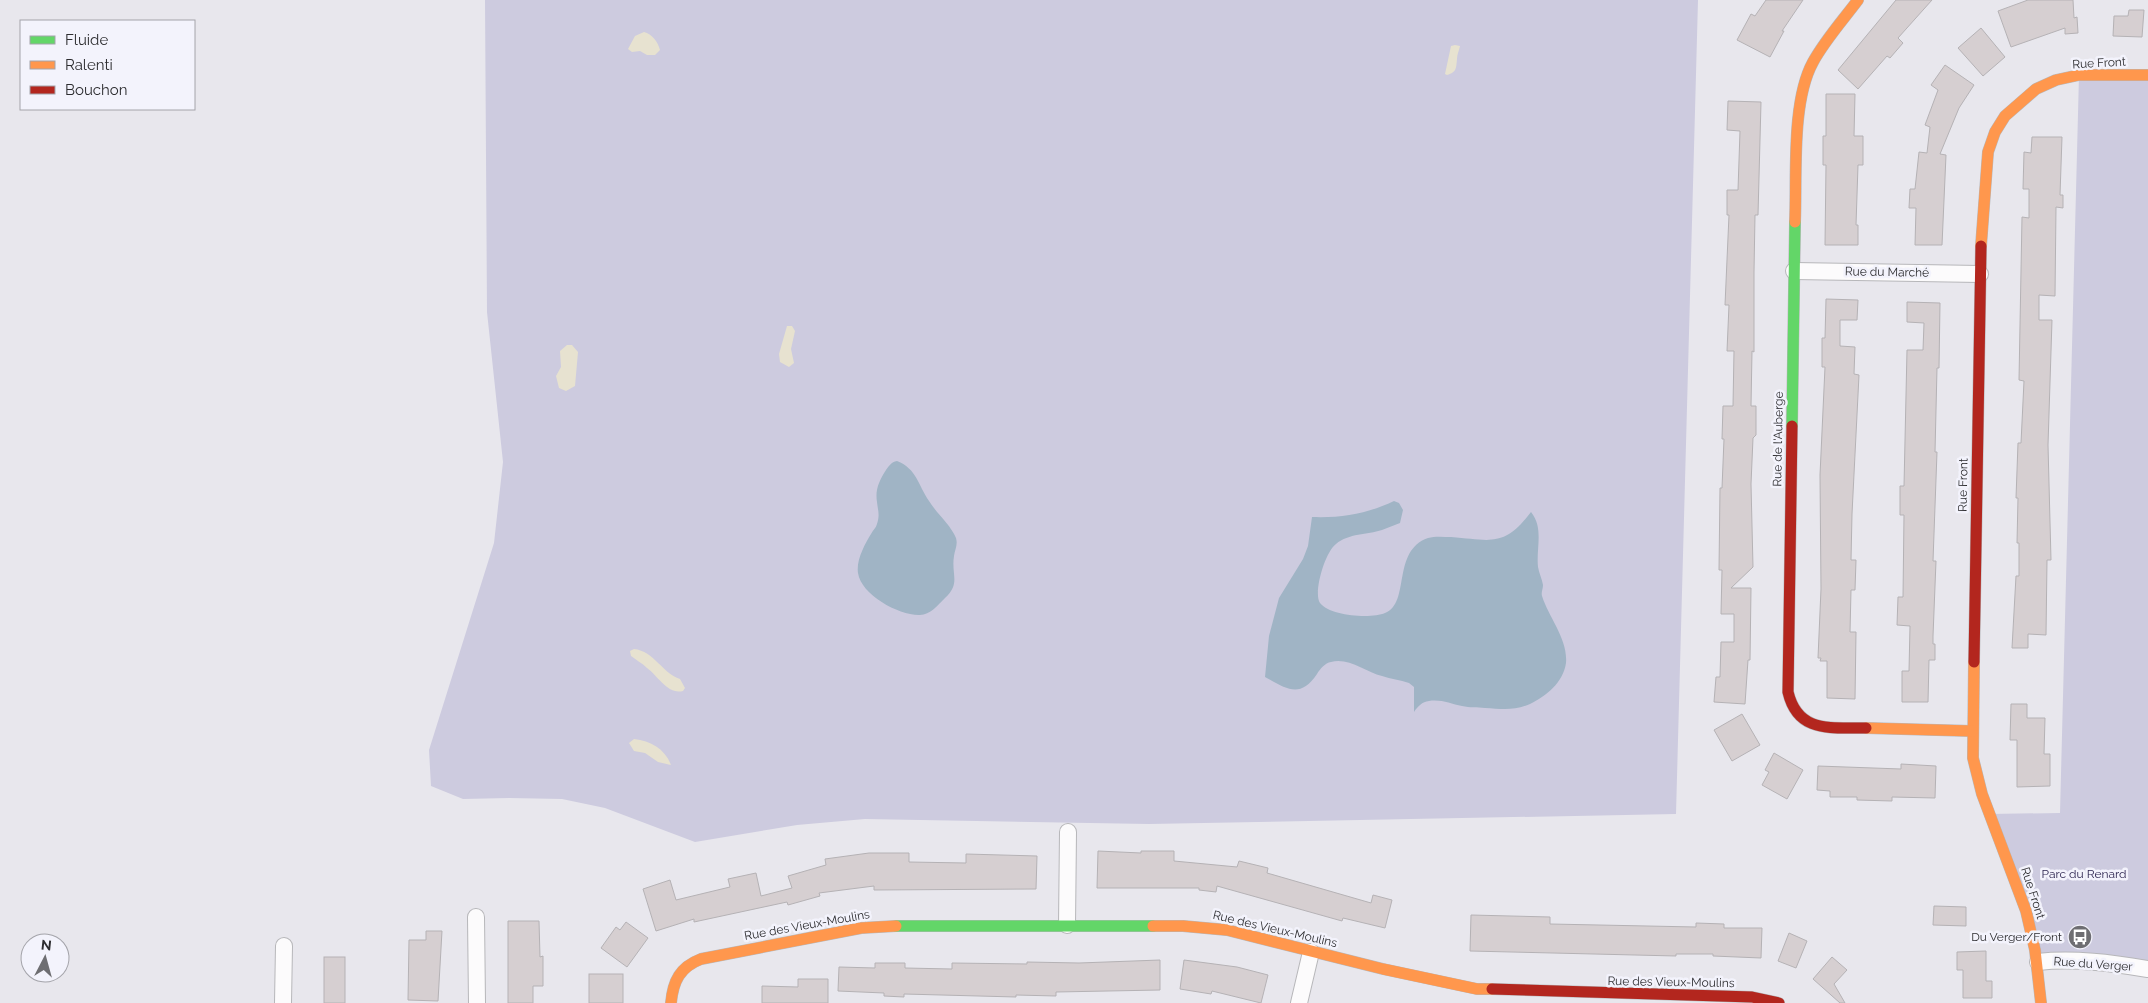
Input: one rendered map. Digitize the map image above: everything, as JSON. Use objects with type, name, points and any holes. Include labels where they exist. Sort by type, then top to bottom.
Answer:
[{"type":"street","name":"Rue de l'Auberge","points":[[1858,0],[1822,46],[1805,80],[1798,122],[1788,692],[1790,704],[1797,716],[1810,723],[1828,727],[1972,731]]},
{"type":"street","name":"Rue Front","points":[[2041,1003],[2038,962],[2022,898],[1978,786],[1973,758],[1980,274],[1985,174],[1988,152],[1995,132],[2005,116],[2036,89],[2056,80],[2079,75],[2148,75]]},
{"type":"street","name":"Rue du Marché","points":[[1794,271],[1980,274]]},
{"type":"street","points":[[1067,925],[1068,832]]},
{"type":"street","points":[[476,917],[477,1003]]},
{"type":"street","name":"Rue des Vieux-Moulins","points":[[671,1003],[672,989],[684,966],[696,959],[711,956],[861,928],[1067,925],[1206,927],[1477,989],[1752,997],[1780,1003]]},
{"type":"street","points":[[283,1003],[284,946]]},
{"type":"street","points":[[1299,1003],[1311,952]]},
{"type":"street","name":"Rue du Verger","points":[[2038,962],[2054,960],[2089,962],[2148,969]]},
{"type":"green space","points":[[485,0],[1698,0],[1676,814],[1149,824],[865,819],[797,825],[695,842],[605,808],[562,799],[463,799],[431,786],[429,750],[494,543],[503,462],[487,312]]},
{"type":"green space","name":"Parc du Renard","points":[[2079,75],[2148,75],[2148,969],[2038,962],[1989,814],[2060,813]]},
{"type":"sand","points":[[644,32],[652,36],[658,44],[660,50],[655,55],[647,55],[640,51],[632,52],[628,49],[635,36]]},
{"type":"sand","points":[[1451,46],[1460,46],[1456,67],[1453,72],[1447,75],[1445,74]]},
{"type":"sand","points":[[787,326],[792,326],[795,331],[791,349],[794,363],[789,367],[780,362],[779,354]]},
{"type":"sand","points":[[567,345],[572,345],[578,352],[575,386],[566,391],[559,388],[556,376],[561,367],[560,351]]},
{"type":"sand","points":[[634,649],[647,654],[668,672],[680,679],[685,688],[683,691],[668,688],[651,671],[631,656],[630,651]]},
{"type":"sand","points":[[634,739],[657,747],[665,754],[671,765],[658,762],[645,753],[634,751],[629,743]]},
{"type":"shaded area","points":[[897,461],[904,464],[913,473],[925,495],[957,540],[953,563],[953,588],[937,606],[924,615],[902,612],[883,603],[866,589],[858,573],[861,552],[878,521],[878,486],[888,467]]},
{"type":"shaded area","points":[[1394,501],[1399,503],[1403,510],[1400,523],[1376,532],[1341,540],[1332,548],[1324,564],[1319,582],[1318,598],[1320,603],[1332,611],[1351,615],[1370,616],[1385,613],[1393,607],[1397,599],[1409,554],[1417,545],[1428,538],[1434,537],[1487,540],[1504,537],[1513,532],[1531,512],[1535,518],[1539,538],[1538,567],[1543,585],[1542,596],[1561,637],[1566,654],[1566,663],[1561,677],[1548,693],[1530,704],[1513,709],[1468,707],[1442,701],[1433,701],[1422,703],[1414,712],[1414,687],[1409,683],[1376,674],[1350,663],[1337,661],[1327,664],[1321,668],[1311,682],[1299,689],[1287,688],[1265,677],[1269,636],[1279,598],[1303,559],[1308,546],[1312,517],[1334,517],[1354,514]]},
{"type":"building","points":[[1766,0],[1803,0],[1782,31],[1784,31],[1770,57],[1737,40],[1751,14],[1755,16]]},
{"type":"building","points":[[1896,0],[1932,0],[1898,38],[1903,43],[1890,58],[1887,56],[1858,89],[1838,70]]},
{"type":"building","points":[[2028,0],[2073,0],[2074,18],[2077,17],[2078,33],[2065,34],[2065,28],[2011,47],[1998,11]]},
{"type":"building","points":[[2129,10],[2144,10],[2142,37],[2113,36],[2114,16],[2128,16]]},
{"type":"building","points":[[1981,28],[2005,57],[1983,76],[1958,48]]},
{"type":"building","points":[[1945,65],[1974,85],[1959,108],[1940,154],[1946,155],[1942,245],[1915,245],[1916,208],[1909,208],[1910,189],[1915,189],[1919,152],[1927,153],[1930,127],[1925,125],[1938,90],[1931,85]]},
{"type":"building","points":[[1826,94],[1855,94],[1854,136],[1863,136],[1863,165],[1858,165],[1856,225],[1858,225],[1858,245],[1825,245],[1826,165],[1823,165],[1823,136],[1826,136]]},
{"type":"building","points":[[1728,101],[1761,102],[1758,215],[1755,215],[1754,352],[1752,351],[1751,406],[1756,406],[1756,435],[1753,438],[1751,484],[1753,567],[1731,588],[1751,588],[1750,660],[1748,660],[1745,704],[1714,702],[1716,677],[1720,677],[1721,642],[1734,642],[1734,614],[1721,614],[1722,570],[1719,570],[1720,488],[1722,488],[1724,439],[1722,439],[1723,406],[1733,406],[1734,351],[1727,351],[1729,305],[1725,305],[1729,215],[1727,215],[1727,190],[1738,190],[1740,131],[1727,130]]},
{"type":"building","points":[[2032,137],[2062,137],[2060,195],[2063,195],[2063,208],[2056,207],[2055,296],[2039,295],[2039,320],[2052,320],[2048,445],[2051,560],[2047,560],[2046,635],[2028,634],[2028,648],[2012,648],[2016,576],[2019,576],[2019,543],[2017,543],[2018,498],[2016,498],[2018,443],[2021,443],[2024,381],[2019,380],[2022,217],[2029,218],[2029,189],[2023,189],[2024,152],[2031,153]]},
{"type":"building","points":[[1826,299],[1858,300],[1857,320],[1840,320],[1840,346],[1855,347],[1854,374],[1859,375],[1851,560],[1856,560],[1855,590],[1851,590],[1850,632],[1856,632],[1855,699],[1827,698],[1827,661],[1820,661],[1821,658],[1818,658],[1821,589],[1820,475],[1825,367],[1822,367],[1822,338],[1825,338]]},
{"type":"building","points":[[1907,302],[1940,303],[1933,561],[1936,561],[1933,636],[1935,660],[1929,660],[1928,702],[1902,702],[1902,671],[1909,671],[1910,626],[1897,625],[1898,597],[1903,597],[1904,515],[1900,515],[1900,486],[1904,486],[1907,350],[1923,350],[1924,323],[1907,322]]},
{"type":"building","points":[[2011,704],[2027,704],[2027,718],[2045,718],[2044,754],[2050,754],[2050,786],[2017,787],[2017,740],[2010,740]]},
{"type":"building","points":[[1742,714],[1760,745],[1732,761],[1714,730]]},
{"type":"building","points":[[1774,753],[1803,770],[1787,799],[1762,785],[1769,772],[1765,770]]},
{"type":"building","points":[[1901,764],[1936,766],[1935,798],[1892,797],[1892,801],[1857,800],[1857,797],[1830,797],[1830,791],[1817,790],[1818,766],[1901,769]]},
{"type":"building","points":[[1098,851],[1141,853],[1141,851],[1174,851],[1174,861],[1237,867],[1239,861],[1268,868],[1267,873],[1371,903],[1373,895],[1392,900],[1385,928],[1343,918],[1342,921],[1217,886],[1216,892],[1199,890],[1199,888],[1097,888]]},
{"type":"building","points":[[869,853],[909,853],[909,862],[966,863],[966,854],[1037,856],[1036,889],[874,890],[874,886],[819,893],[820,896],[788,905],[787,902],[694,922],[694,919],[656,931],[643,889],[670,880],[676,900],[730,887],[728,879],[756,873],[761,896],[792,888],[788,876],[826,865],[825,859]]},
{"type":"building","points":[[1934,906],[1966,907],[1966,926],[1933,925]]},
{"type":"building","points":[[1471,915],[1550,917],[1550,924],[1696,927],[1696,923],[1724,924],[1724,928],[1762,928],[1761,958],[1713,956],[1713,954],[1676,954],[1676,956],[1470,951]]},
{"type":"building","points":[[508,921],[539,921],[540,957],[543,956],[543,986],[533,986],[533,1003],[508,1003]]},
{"type":"building","points":[[626,922],[648,938],[627,967],[601,948],[616,927],[620,930]]},
{"type":"building","points":[[426,931],[442,931],[438,1001],[408,1000],[409,940],[426,940]]},
{"type":"building","points":[[1789,933],[1807,941],[1796,968],[1778,961]]},
{"type":"building","points":[[1986,951],[1986,981],[1992,981],[1992,998],[1963,998],[1963,970],[1957,970],[1957,952]]},
{"type":"building","points":[[324,957],[345,957],[345,1003],[324,1003]]},
{"type":"building","points":[[1832,957],[1847,970],[1834,984],[1845,1003],[1840,1003],[1813,979]]},
{"type":"building","points":[[1160,960],[1160,990],[1056,992],[1056,996],[1016,995],[1016,997],[904,994],[904,997],[884,996],[884,993],[838,991],[839,967],[875,968],[875,963],[905,963],[905,968],[952,969],[952,963],[1027,964],[1027,962],[1079,963]]},
{"type":"building","points":[[1184,960],[1237,967],[1268,975],[1261,1003],[1212,991],[1211,994],[1180,989]]},
{"type":"building","points":[[589,974],[623,974],[623,1003],[589,1003]]},
{"type":"building","points":[[798,979],[828,979],[828,1003],[762,1003],[762,986],[798,987]]},
{"type":"traffic: fast","points":[[1792,426],[1795,222]]},
{"type":"traffic: fast","points":[[896,926],[1153,926]]},
{"type":"traffic: slow","points":[[1795,222],[1796,140],[1801,98],[1806,79],[1813,62],[1823,46],[1858,0]]},
{"type":"traffic: slow","points":[[1981,246],[1988,152],[1995,132],[2005,116],[2036,89],[2056,80],[2079,75],[2148,75]]},
{"type":"traffic: slow","points":[[1974,662],[1973,758],[1982,794],[2026,911],[2035,950],[2041,1003]]},
{"type":"traffic: slow","points":[[1866,728],[1972,731]]},
{"type":"traffic: slow","points":[[671,1003],[679,976],[688,966],[701,959],[861,928],[896,926]]},
{"type":"traffic: slow","points":[[1153,926],[1183,926],[1227,930],[1383,969],[1477,989],[1492,989]]},
{"type":"traffic: jam","points":[[1974,662],[1981,246]]},
{"type":"traffic: jam","points":[[1792,426],[1788,692],[1793,706],[1799,715],[1808,722],[1829,727],[1866,728]]},
{"type":"traffic: jam","points":[[1492,989],[1752,997],[1779,1003]]},
{"type":"place","name":"Du Verger/Front","points":[[2080,937]]}]
